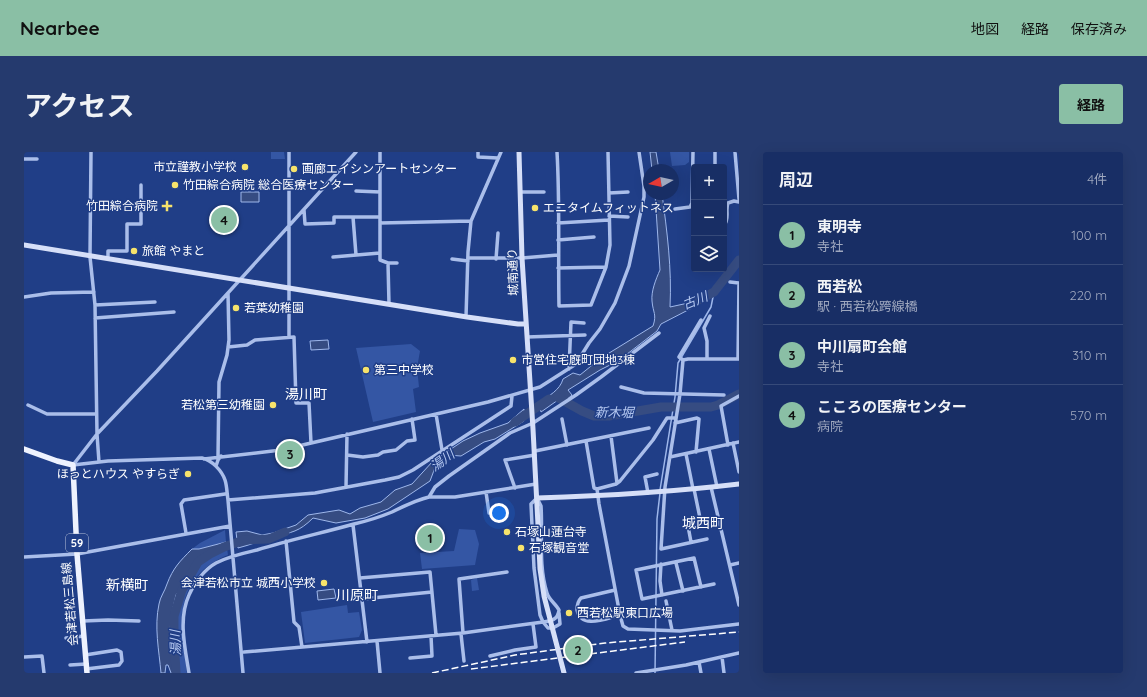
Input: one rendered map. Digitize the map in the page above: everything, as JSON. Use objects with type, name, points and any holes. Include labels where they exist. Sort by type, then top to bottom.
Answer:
[{"type":"main road","points":[[24,449],[72,465]]},
{"type":"main road","name":"会津若松三島線","points":[[72,465],[86,669]]},
{"type":"street","points":[[90,152],[90,257],[95,305],[98,462]]},
{"type":"street","points":[[289,152],[289,337]]},
{"type":"street","points":[[72,465],[97,434],[157,371],[356,152]]},
{"type":"street","points":[[380,152],[380,260],[388,263],[398,263]]},
{"type":"street","points":[[478,152],[478,157],[498,158]]},
{"type":"street","points":[[466,317],[468,259],[472,221],[501,152]]},
{"type":"street","name":"城南通り","points":[[519,152],[522,258],[533,423]]},
{"type":"street","points":[[557,152],[559,199],[559,306],[591,305],[606,267],[610,246],[608,152]]},
{"type":"street","points":[[72,465],[98,462],[220,457],[275,451],[512,396],[540,387],[576,364],[600,329],[615,303],[628,266],[644,197],[644,186],[639,152]]},
{"type":"street","points":[[675,209],[690,207],[692,203],[693,152]]},
{"type":"street","points":[[715,152],[716,164]]},
{"type":"street","points":[[735,152],[739,198]]},
{"type":"street","points":[[24,159],[37,159]]},
{"type":"street","points":[[108,256],[108,251],[127,251],[127,224],[141,224],[141,185]]},
{"type":"street","points":[[356,191],[380,192]]},
{"type":"street","points":[[521,192],[544,192]]},
{"type":"street","points":[[609,192],[628,192]]},
{"type":"street","points":[[727,205],[728,203],[734,201],[739,202]]},
{"type":"street","points":[[304,210],[305,224],[334,222],[334,217],[380,217]]},
{"type":"street","points":[[353,217],[356,255]]},
{"type":"street","points":[[558,223],[628,217]]},
{"type":"street","points":[[380,223],[472,221]]},
{"type":"street","points":[[496,259],[498,233]]},
{"type":"street","points":[[558,240],[594,237]]},
{"type":"street","points":[[24,245],[90,257],[466,317],[526,324]]},
{"type":"street","points":[[333,257],[380,253]]},
{"type":"street","points":[[452,259],[496,259],[558,255]]},
{"type":"street","points":[[388,263],[389,304]]},
{"type":"street","points":[[558,268],[606,267]]},
{"type":"street","points":[[683,360],[738,359],[739,283],[730,282]]},
{"type":"street","points":[[24,297],[51,293],[94,292]]},
{"type":"street","points":[[216,466],[220,457],[219,382],[225,364],[230,331],[228,293]]},
{"type":"street","points":[[95,305],[155,302]]},
{"type":"street","points":[[95,318],[174,312]]},
{"type":"street","points":[[706,359],[707,341],[704,328],[710,316]]},
{"type":"street","points":[[701,320],[679,357],[683,360],[680,394],[678,406],[673,418],[675,423],[665,492],[661,549],[707,539]]},
{"type":"street","points":[[569,369],[571,322],[584,323]]},
{"type":"street","points":[[429,497],[435,486],[469,461],[510,433],[533,423],[571,398],[601,377],[659,332]]},
{"type":"street","points":[[527,337],[585,335]]},
{"type":"street","points":[[228,347],[247,345],[255,340],[294,337],[296,403],[309,403],[311,443]]},
{"type":"street","points":[[621,387],[644,393],[724,395]]},
{"type":"street","points":[[228,500],[309,494],[399,477],[408,473],[511,406],[512,396]]},
{"type":"street","points":[[728,445],[720,406],[739,396]]},
{"type":"street","points":[[28,405],[47,414],[96,414]]},
{"type":"street","points":[[436,414],[442,450]]},
{"type":"street","points":[[597,489],[617,483],[653,440],[667,418],[673,418]]},
{"type":"street","points":[[675,423],[698,418],[696,452]]},
{"type":"street","points":[[347,455],[356,457],[378,455],[383,452],[396,450],[406,442],[415,440],[412,419]]},
{"type":"street","points":[[562,419],[567,445]]},
{"type":"street","points":[[533,423],[540,569],[544,596],[564,673]]},
{"type":"street","points":[[515,488],[506,460],[567,445],[649,428]]},
{"type":"street","points":[[346,488],[347,434]]},
{"type":"street","points":[[611,436],[617,483]]},
{"type":"street","points":[[586,441],[594,488],[597,489],[623,626],[628,629],[680,631],[739,624]]},
{"type":"street","points":[[670,457],[739,442]]},
{"type":"street","points":[[733,444],[739,472]]},
{"type":"street","points":[[709,449],[717,486]]},
{"type":"street","points":[[686,454],[700,518]]},
{"type":"street","points":[[204,458],[216,466],[225,480],[243,673]]},
{"type":"street","points":[[648,493],[645,477],[657,474]]},
{"type":"street","points":[[189,673],[183,628],[185,609],[189,594],[205,571],[215,564],[233,555],[381,516],[420,499],[429,497],[455,497],[536,484]]},
{"type":"street","points":[[537,498],[541,509],[543,568],[546,591],[550,599],[557,607],[560,624],[558,627],[548,628],[543,622],[534,568],[531,504],[537,498],[658,493],[739,484]]},
{"type":"street","points":[[711,487],[738,593],[739,605]]},
{"type":"street","points":[[486,492],[489,513]]},
{"type":"street","points":[[186,533],[181,504],[184,500],[225,494]]},
{"type":"street","points":[[353,524],[367,642]]},
{"type":"street","points":[[688,526],[691,542]]},
{"type":"street","points":[[24,557],[77,554],[186,533],[230,527]]},
{"type":"street","points":[[286,541],[294,622],[299,627],[302,647]]},
{"type":"street","points":[[702,587],[694,558],[636,570],[642,599],[683,591],[702,587],[714,584]]},
{"type":"street","points":[[676,562],[683,591]]},
{"type":"street","points":[[730,565],[739,563]]},
{"type":"street","points":[[658,565],[660,581],[658,596]]},
{"type":"street","points":[[360,578],[430,572],[436,635]]},
{"type":"street","points":[[464,661],[459,579],[507,572]]},
{"type":"street","points":[[615,590],[581,598],[578,600],[577,608],[582,618],[588,622],[620,615]]},
{"type":"street","points":[[362,599],[432,592]]},
{"type":"street","points":[[666,601],[672,630]]},
{"type":"street","points":[[244,652],[462,634],[554,620],[558,613]]},
{"type":"street","points":[[83,621],[139,621]]},
{"type":"street","points":[[490,656],[536,647],[533,624]]},
{"type":"street","points":[[66,638],[84,636]]},
{"type":"street","points":[[410,658],[432,656],[431,636]]},
{"type":"street","points":[[377,641],[380,673]]},
{"type":"street","points":[[70,665],[86,669],[119,665],[122,661],[121,652],[117,650],[85,655]]},
{"type":"street","points":[[636,673],[656,671],[739,652]]},
{"type":"street","points":[[24,657],[42,656],[44,673]]},
{"type":"street","points":[[722,657],[724,673]]},
{"type":"street","points":[[699,662],[701,673]]},
{"type":"shaded area","points":[[271,152],[284,152],[285,159],[271,159]]},
{"type":"shaded area","points":[[670,152],[689,152],[689,162],[685,165],[672,164]]},
{"type":"shaded area","points":[[411,344],[420,351],[417,368],[419,387],[413,389],[416,412],[373,422],[356,348]]},
{"type":"shaded area","points":[[459,529],[475,530],[479,544],[475,565],[422,569],[420,553],[454,551]]},
{"type":"shaded area","points":[[225,530],[226,542],[199,549],[192,549],[200,543]]},
{"type":"shaded area","points":[[227,548],[228,555],[211,564],[197,576],[188,592],[183,611],[187,673],[179,673],[170,634],[171,616],[176,595],[196,563],[203,556]]},
{"type":"shaded area","points":[[477,578],[479,590],[472,591],[471,580]]},
{"type":"shaded area","points":[[347,605],[348,613],[359,612],[362,630],[359,637],[305,643],[301,612]]},
{"type":"water","points":[[650,152],[656,152],[658,164],[651,164]]},
{"type":"water","points":[[241,192],[259,192],[259,202],[241,202]]},
{"type":"water","points":[[655,200],[663,200],[664,208],[670,264],[670,307],[702,300],[690,309],[661,324],[657,331],[618,361],[600,370],[568,390],[572,395],[563,403],[558,400],[541,412],[539,402],[557,390],[563,379],[573,373],[580,375],[601,358],[653,326],[655,316],[652,293],[660,270]]},
{"type":"water","points":[[328,340],[329,349],[311,350],[310,341]]},
{"type":"water","points":[[524,409],[524,421],[495,439],[484,442],[461,456],[448,455],[436,465],[430,481],[388,509],[365,518],[336,523],[313,518],[304,526],[295,531],[238,548],[236,532],[247,531],[262,535],[273,533],[296,525],[308,515],[339,510],[350,514],[360,508],[381,502],[395,490],[412,484],[433,461],[463,441],[508,423]]},
{"type":"water","points":[[226,542],[227,548],[203,556],[196,562],[176,595],[171,616],[170,634],[179,673],[171,673],[168,665],[166,665],[165,673],[161,673],[157,638],[157,621],[160,599],[169,578],[177,565],[192,549],[199,549]]},
{"type":"water","points":[[334,589],[336,598],[318,600],[317,591]]},
{"type":"waterway","name":"古川","points":[[689,305],[714,292],[739,260]]},
{"type":"waterway","points":[[660,490],[675,397],[678,363],[711,307],[714,292]]},
{"type":"waterway","name":"新木堀","points":[[557,397],[594,416],[609,416],[661,407],[711,407],[739,394]]},
{"type":"waterway","name":"湯川","points":[[515,422],[549,399]]},
{"type":"waterway","points":[[655,673],[657,519],[660,493]]},
{"type":"waterway","name":"湯川","points":[[176,673],[174,616],[182,590],[198,562],[224,547],[244,540],[269,539],[285,532]]},
{"type":"railway","points":[[432,673],[515,655],[605,643],[739,632]]},
{"type":"railway","points":[[471,669],[685,642]]},
{"type":"place","name":"市立謹教小学校","points":[[245,167]]},
{"type":"place","name":"画廊エイシンアートセンター","points":[[294,169]]},
{"type":"place","name":"竹田綜合病院 総合医療センター","points":[[175,185]]},
{"type":"place","name":"竹田綜合病院","points":[[167,206]]},
{"type":"place","name":"エニタイムフィットネス","points":[[535,208]]},
{"type":"place","name":"こころの医療センター","points":[[224,220]]},
{"type":"place","name":"旅館 やまと","points":[[134,251]]},
{"type":"place","name":"若葉幼稚園","points":[[236,308]]},
{"type":"place","name":"市営住宅廐町団地3棟","points":[[513,360]]},
{"type":"place","name":"第三中学校","points":[[366,370]]},
{"type":"place","name":"若松第三幼稚園","points":[[273,405]]},
{"type":"place","name":"中川扇町会館","points":[[290,454]]},
{"type":"place","name":"ほっとハウス やすらぎ","points":[[188,474]]},
{"type":"place","name":"石塚山蓮台寺","points":[[507,532]]},
{"type":"place","name":"東明寺","points":[[430,538]]},
{"type":"place","name":"石塚観音堂","points":[[521,548]]},
{"type":"place","name":"会津若松市立 城西小学校","points":[[324,583]]},
{"type":"place","name":"西若松駅東口広場","points":[[569,613]]},
{"type":"place","name":"西若松","points":[[578,650]]},
{"type":"district","name":"湯川町","points":[[306,394]]},
{"type":"district","name":"城西町","points":[[703,523]]},
{"type":"district","name":"新横町","points":[[127,585]]},
{"type":"district","name":"川原町","points":[[357,595]]}]
